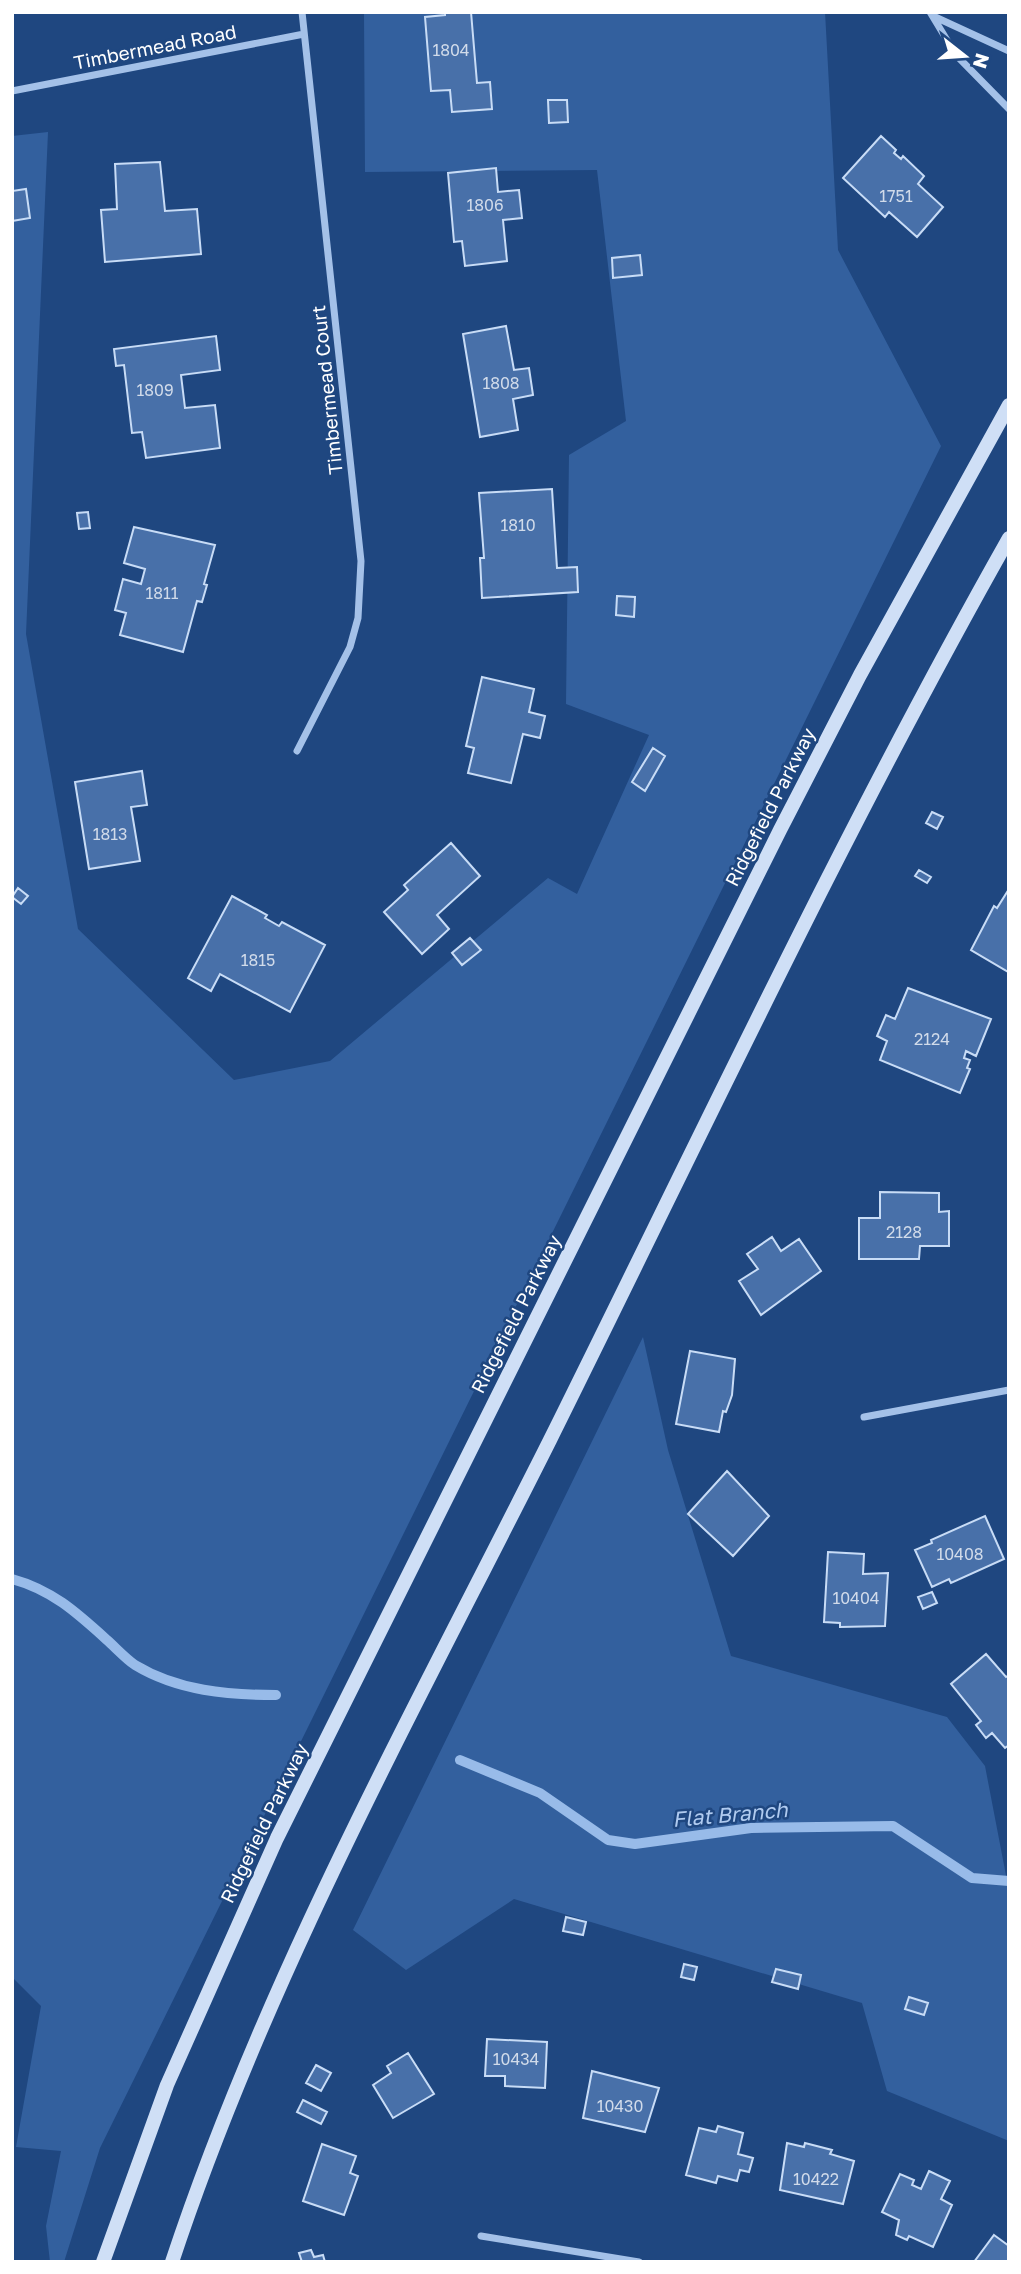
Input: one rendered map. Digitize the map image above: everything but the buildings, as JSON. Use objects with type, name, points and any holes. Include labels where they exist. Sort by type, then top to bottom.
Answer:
[{"type":"main road","name":"Ridgefield Parkway","points":[[103,2262],[167,2084],[277,1838],[780,830],[866,663],[1009,405]]},
{"type":"main road","points":[[172,2262],[235,2089],[321,1898],[854,830],[1009,538]]},
{"type":"street","name":"Timbermead Court","points":[[297,751],[350,647],[358,618],[361,561],[302,12]]},
{"type":"street","points":[[931,14],[1009,51]]},
{"type":"street","points":[[931,14],[956,55],[1009,109]]},
{"type":"street","name":"Timbermead Road","points":[[12,91],[304,34]]},
{"type":"street","points":[[864,1417],[1009,1390]]},
{"type":"street","points":[[481,2236],[639,2262]]},
{"type":"shaded area","points":[[364,12],[825,12],[838,250],[941,446],[100,2148],[64,2262],[50,2262],[46,2226],[61,2151],[16,2147],[41,2006],[12,1977],[12,136],[48,132],[26,634],[78,929],[234,1080],[330,1061],[548,878],[577,894],[649,735],[566,704],[569,455],[626,421],[597,170],[365,172]]},
{"type":"shaded area","points":[[643,1337],[668,1450],[731,1656],[947,1717],[985,1766],[1009,1891],[1009,2141],[887,2091],[862,2003],[514,1899],[406,1970],[353,1930]]},
{"type":"waterway","name":"Flat Branch","points":[[12,1579],[39,1589],[63,1603],[131,1662],[151,1674],[204,1690],[276,1695]]},
{"type":"waterway","name":"Flat Branch","points":[[460,1760],[540,1793],[608,1840],[635,1844],[751,1828],[893,1826],[972,1878],[1009,1881]]}]
